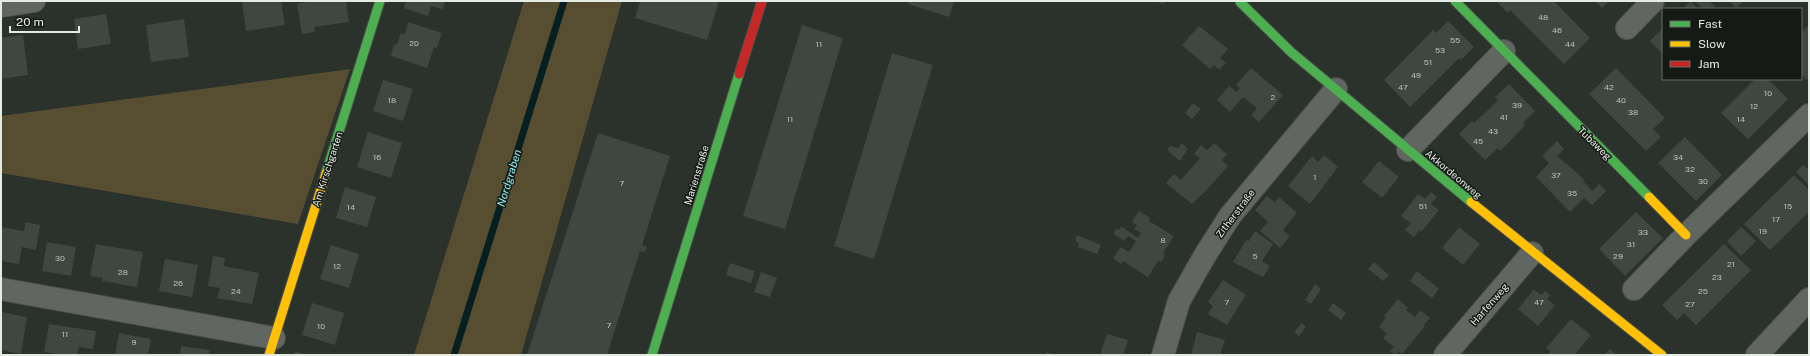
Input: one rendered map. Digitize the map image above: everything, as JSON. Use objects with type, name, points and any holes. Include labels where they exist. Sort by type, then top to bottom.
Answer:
[{"type":"street","points":[[1,6],[34,1]]},
{"type":"street","name":"Am Kirschgarten","points":[[1,289],[272,346],[380,1]]},
{"type":"street","name":"Marienstraße","points":[[652,355],[762,1]]},
{"type":"street","name":"Tubaweg","points":[[1455,1],[1686,235]]},
{"type":"street","points":[[1627,28],[1653,1]]},
{"type":"street","name":"Akkordeonweg","points":[[1240,2],[1265,29],[1408,150],[1532,253],[1662,355]]},
{"type":"street","points":[[1408,150],[1504,51]]},
{"type":"street","name":"Zitherstraße","points":[[1163,355],[1179,302],[1204,257],[1230,216],[1336,89]]},
{"type":"street","points":[[1634,289],[1686,235],[1809,115]]},
{"type":"street","name":"Harfenweg","points":[[1445,355],[1532,253]]},
{"type":"street","points":[[1757,355],[1809,298]]},
{"type":"shaded area","points":[[524,1],[622,1],[521,355],[414,355]]},
{"type":"shaded area","points":[[350,69],[298,224],[1,173],[1,116]]},
{"type":"building","points":[[242,1],[281,1],[285,25],[246,31]]},
{"type":"building","points":[[310,1],[346,1],[349,22],[314,27],[315,32],[302,34],[297,4]]},
{"type":"building","points":[[406,1],[445,1],[443,9],[431,6],[428,16],[404,8]]},
{"type":"building","points":[[640,1],[719,1],[707,40],[635,18]]},
{"type":"building","points":[[909,1],[954,1],[949,17],[908,4]]},
{"type":"building","points":[[1156,1],[1165,1],[1164,4]]},
{"type":"building","points":[[1496,1],[1554,1],[1590,38],[1564,64],[1510,10],[1508,13]]},
{"type":"building","points":[[1595,1],[1609,1],[1602,8]]},
{"type":"building","points":[[1690,1],[1697,8],[1684,8]]},
{"type":"building","points":[[1695,1],[1709,1],[1715,6],[1713,8],[1702,8]]},
{"type":"building","points":[[1729,1],[1744,1],[1736,8]]},
{"type":"building","points":[[106,14],[111,44],[78,49],[74,19]]},
{"type":"building","points":[[184,19],[189,57],[151,62],[146,25]]},
{"type":"building","points":[[1448,21],[1474,47],[1461,60],[1459,58],[1410,107],[1384,80],[1433,30],[1436,33]]},
{"type":"building","points":[[408,22],[442,33],[437,48],[434,47],[427,68],[391,56],[394,44],[397,45],[401,33],[405,34]]},
{"type":"building","points":[[802,25],[843,38],[785,229],[743,216]]},
{"type":"building","points":[[1809,25],[1809,78],[1807,80],[1802,75],[1802,32]]},
{"type":"building","points":[[1199,26],[1228,49],[1220,58],[1226,63],[1219,70],[1214,65],[1210,69],[1182,45]]},
{"type":"building","points":[[1662,29],[1662,53],[1650,41]]},
{"type":"building","points":[[23,35],[28,75],[1,79],[1,38]]},
{"type":"building","points":[[892,53],[933,65],[874,259],[834,246]]},
{"type":"building","points":[[1251,68],[1283,95],[1259,122],[1251,115],[1257,108],[1243,97],[1230,112],[1217,100],[1229,86],[1237,92],[1240,88],[1236,85]]},
{"type":"building","points":[[1616,68],[1665,118],[1653,129],[1661,137],[1646,151],[1589,94]]},
{"type":"building","points":[[383,80],[413,89],[403,121],[373,111]]},
{"type":"building","points":[[1754,80],[1769,80],[1788,99],[1748,139],[1721,113]]},
{"type":"building","points":[[1509,84],[1535,111],[1523,123],[1525,125],[1500,151],[1498,148],[1485,160],[1459,134],[1472,121],[1474,123],[1498,100],[1495,97]]},
{"type":"building","points":[[1193,103],[1201,109],[1192,119],[1185,113]]},
{"type":"building","points":[[368,132],[402,143],[391,178],[357,167]]},
{"type":"building","points":[[598,133],[670,156],[642,245],[647,247],[645,252],[640,251],[607,355],[527,355]]},
{"type":"building","points":[[1685,137],[1722,175],[1696,201],[1658,163]]},
{"type":"building","points":[[1557,141],[1564,149],[1557,156],[1584,180],[1583,181],[1592,191],[1599,184],[1606,191],[1592,205],[1584,198],[1570,212],[1536,177],[1549,163],[1542,156]]},
{"type":"building","points":[[1182,143],[1188,149],[1180,161],[1167,150],[1170,146],[1178,148]]},
{"type":"building","points":[[1214,143],[1227,154],[1222,160],[1228,166],[1192,204],[1166,183],[1174,174],[1181,180],[1200,158],[1194,154],[1201,145],[1207,150]]},
{"type":"building","points":[[1324,155],[1338,167],[1310,204],[1288,186],[1312,156],[1318,162]]},
{"type":"building","points":[[1379,161],[1399,177],[1382,198],[1362,182]]},
{"type":"building","points":[[1803,165],[1809,170],[1809,185],[1796,172]]},
{"type":"building","points":[[1794,175],[1809,190],[1809,212],[1770,250],[1744,224]]},
{"type":"building","points":[[345,187],[376,197],[367,227],[336,218]]},
{"type":"building","points":[[1431,192],[1437,197],[1431,204],[1439,210],[1421,232],[1419,230],[1414,237],[1405,230],[1411,223],[1401,216],[1418,194],[1425,199]]},
{"type":"building","points":[[1267,196],[1275,202],[1279,197],[1297,213],[1283,230],[1290,236],[1280,248],[1260,231],[1268,222],[1255,210]]},
{"type":"building","points":[[1139,211],[1150,218],[1149,221],[1174,236],[1163,253],[1165,255],[1163,259],[1161,262],[1158,261],[1148,277],[1123,261],[1121,264],[1113,258],[1121,247],[1129,252],[1136,241],[1128,236],[1124,241],[1114,234],[1116,229],[1119,230],[1121,226],[1138,238],[1141,233],[1134,229],[1137,225],[1132,222]]},
{"type":"building","points":[[1636,212],[1663,238],[1625,276],[1599,249]]},
{"type":"building","points":[[26,222],[40,225],[36,250],[22,247],[19,264],[1,261],[1,227],[24,231]]},
{"type":"building","points":[[1459,227],[1480,244],[1463,265],[1442,248]]},
{"type":"building","points":[[1741,227],[1756,241],[1741,256],[1727,241]]},
{"type":"building","points":[[1255,231],[1273,244],[1262,261],[1270,266],[1263,277],[1233,262],[1246,240],[1249,241]]},
{"type":"building","points":[[1077,235],[1101,245],[1097,254],[1078,247],[1079,243],[1075,241]]},
{"type":"building","points":[[47,242],[76,247],[71,276],[42,271]]},
{"type":"building","points":[[96,244],[143,252],[137,287],[102,281],[103,278],[90,276]]},
{"type":"building","points":[[1724,244],[1751,270],[1696,325],[1684,313],[1677,320],[1662,305]]},
{"type":"building","points":[[331,245],[359,254],[349,288],[320,279]]},
{"type":"building","points":[[213,256],[225,258],[224,266],[259,273],[252,304],[217,298],[220,288],[208,286]]},
{"type":"building","points":[[165,259],[198,265],[192,297],[159,291]]},
{"type":"building","points":[[1374,262],[1389,275],[1383,281],[1368,269]]},
{"type":"building","points":[[730,263],[755,271],[751,283],[726,275]]},
{"type":"building","points":[[1417,271],[1439,289],[1432,298],[1410,281]]},
{"type":"building","points":[[761,272],[777,278],[770,297],[754,292]]},
{"type":"building","points":[[1223,280],[1246,295],[1227,325],[1208,314],[1213,306],[1208,302]]},
{"type":"building","points":[[1315,284],[1321,289],[1311,304],[1305,300]]},
{"type":"building","points":[[1534,289],[1541,295],[1545,291],[1550,295],[1547,299],[1555,305],[1538,326],[1518,309]]},
{"type":"building","points":[[1398,299],[1408,308],[1406,310],[1415,317],[1420,310],[1430,318],[1402,354],[1399,352],[1395,355],[1390,351],[1394,347],[1383,338],[1387,334],[1379,327],[1386,318],[1384,316]]},
{"type":"building","points":[[312,303],[344,313],[335,345],[302,335]]},
{"type":"building","points":[[1333,303],[1346,313],[1341,320],[1328,310]]},
{"type":"building","points":[[1,312],[27,317],[21,354],[1,350]]},
{"type":"building","points":[[1571,319],[1591,335],[1575,354],[1577,355],[1548,355],[1550,351],[1546,348]]},
{"type":"building","points":[[1302,323],[1306,327],[1299,336],[1294,332]]},
{"type":"building","points":[[49,324],[96,331],[93,349],[79,347],[77,355],[62,355],[44,352]]},
{"type":"building","points":[[1197,332],[1225,340],[1220,355],[1191,355]]},
{"type":"building","points":[[119,333],[151,339],[148,355],[115,355]]},
{"type":"building","points":[[1107,334],[1128,340],[1123,355],[1100,355]]},
{"type":"building","points":[[181,346],[210,350],[209,355],[180,355]]},
{"type":"building","points":[[1610,349],[1617,355],[1604,355]]},
{"type":"building","points":[[295,351],[308,355],[294,355]]},
{"type":"building","points":[[1046,352],[1056,355],[1046,355]]},
{"type":"waterway","name":"Nordgraben","points":[[454,355],[564,1]]},
{"type":"traffic: fast","points":[[326,173],[380,1]]},
{"type":"traffic: fast","points":[[1455,1],[1649,197]]},
{"type":"traffic: fast","points":[[1240,2],[1291,52],[1471,202]]},
{"type":"traffic: fast","points":[[652,355],[739,74]]},
{"type":"traffic: slow","points":[[269,355],[326,173]]},
{"type":"traffic: slow","points":[[1649,197],[1686,235]]},
{"type":"traffic: slow","points":[[1471,202],[1662,355]]},
{"type":"traffic: jam","points":[[739,74],[762,1]]}]
